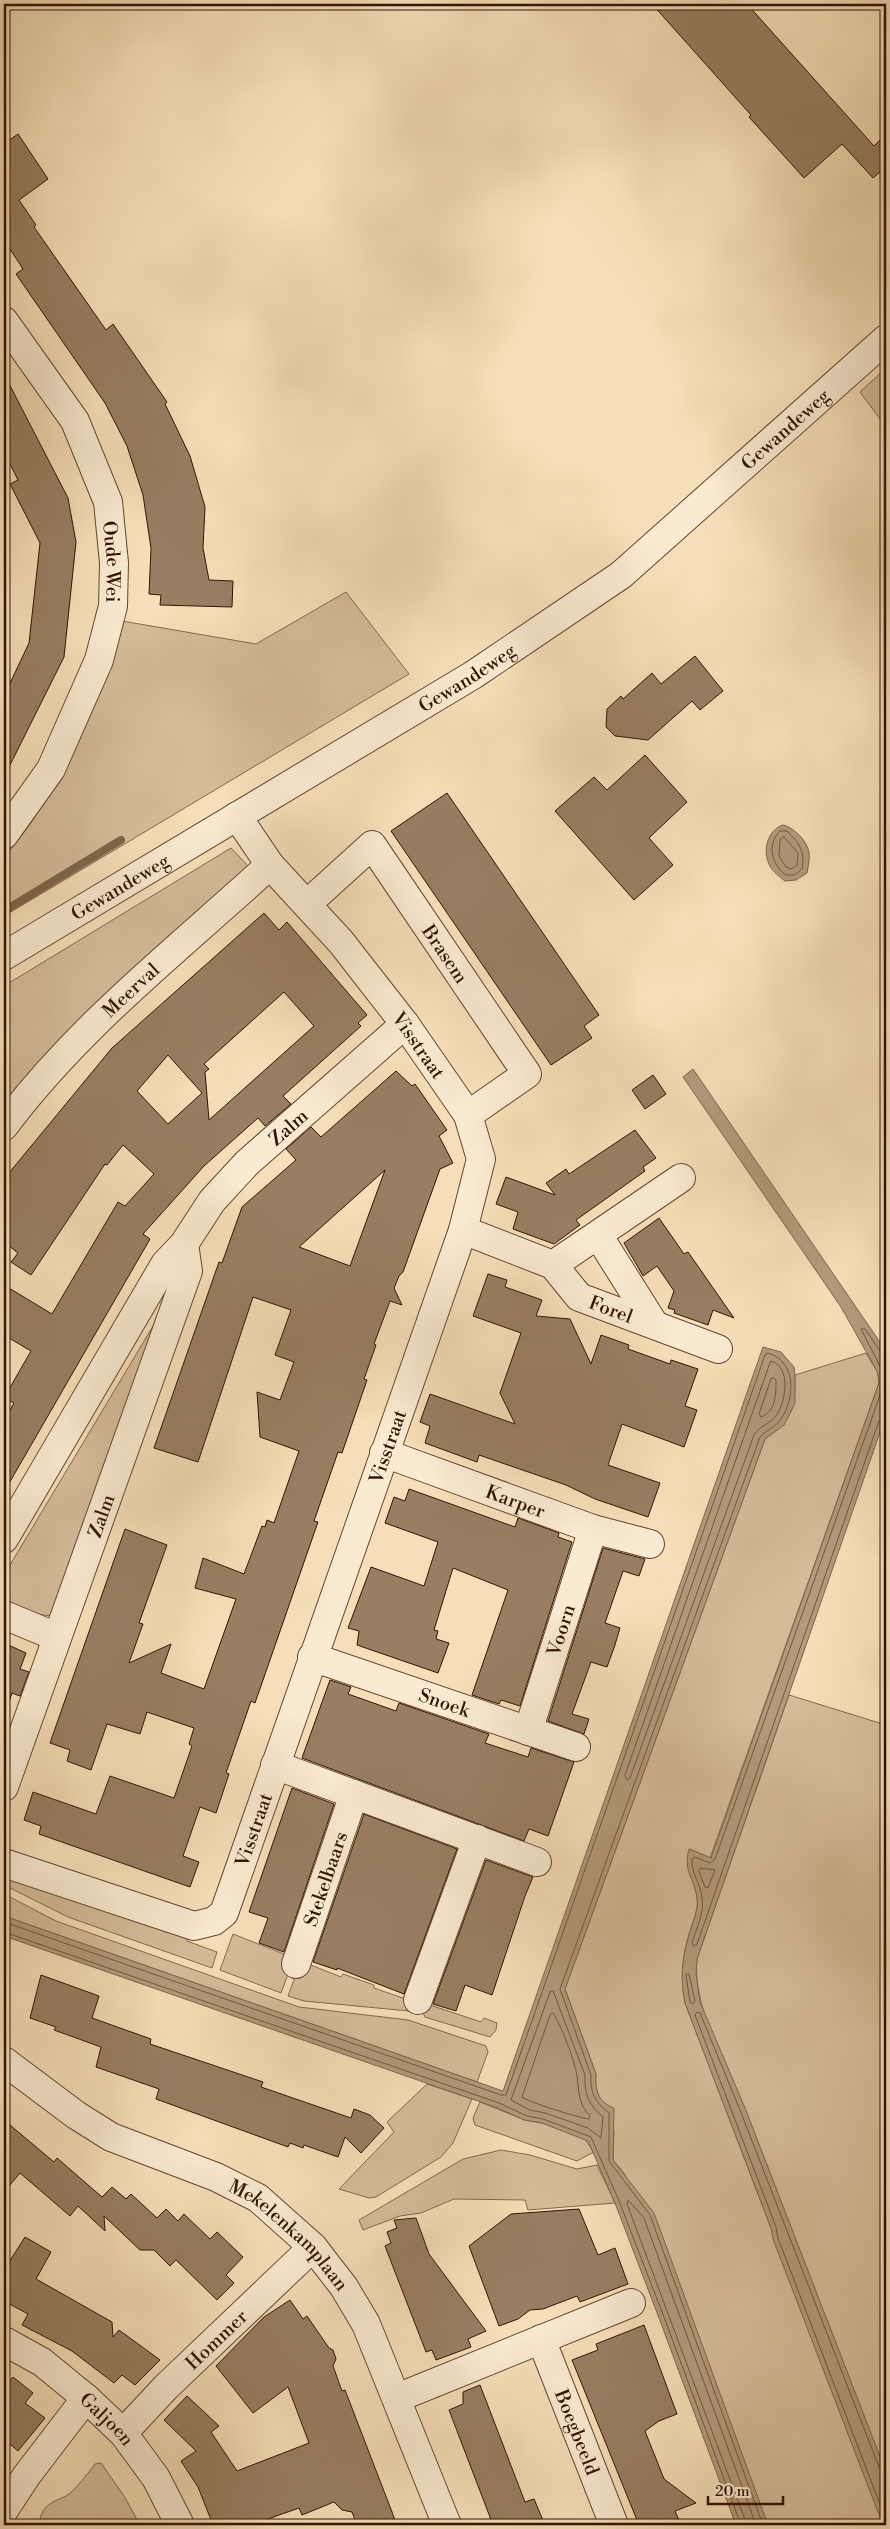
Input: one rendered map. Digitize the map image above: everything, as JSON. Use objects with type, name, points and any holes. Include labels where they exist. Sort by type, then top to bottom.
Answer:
[{"type":"street","name":"Oude Wei","points":[[4,321],[75,421],[108,502],[114,563],[113,606],[99,660],[51,769],[8,819]]},
{"type":"street","name":"Gewandeweg","points":[[4,956],[473,674],[621,575],[886,339]]},
{"type":"street","name":"Visstraat","points":[[4,1863],[194,1926],[202,1926],[214,1921],[224,1913],[463,1230],[481,1159],[468,1115],[405,1024],[342,942],[270,865],[237,816]]},
{"type":"street","name":"Brasem","points":[[307,904],[372,845],[527,1074],[468,1115]]},
{"type":"street","name":"Meerval","points":[[4,1126],[29,1092],[109,1008],[270,865]]},
{"type":"street","name":"Zalm","points":[[4,1539],[165,1264],[184,1244],[212,1201],[247,1163],[405,1024]]},
{"type":"street","points":[[553,1265],[681,1178]]},
{"type":"street","name":"Forel","points":[[463,1230],[553,1265],[579,1297],[718,1349]]},
{"type":"street","name":"Forel","points":[[598,1235],[654,1324]]},
{"type":"street","name":"Zalm","points":[[4,1787],[188,1271],[184,1244]]},
{"type":"street","name":"Karper","points":[[384,1453],[593,1529],[650,1544]]},
{"type":"street","name":"Voorn","points":[[528,1731],[593,1529]]},
{"type":"street","points":[[4,1615],[57,1637]]},
{"type":"street","name":"Snoek","points":[[312,1657],[576,1747]]},
{"type":"street","points":[[275,1765],[537,1862]]},
{"type":"street","name":"Stekelbaars","points":[[296,1964],[354,1794]]},
{"type":"street","points":[[418,2000],[477,1839]]},
{"type":"street","name":"Mekelenkamplaan","points":[[4,2061],[76,2115],[111,2137],[216,2177],[258,2198],[313,2248],[344,2287],[366,2324],[447,2525]]},
{"type":"street","name":"Hommer","points":[[123,2434],[166,2387],[313,2248]]},
{"type":"street","points":[[397,2398],[631,2303]]},
{"type":"street","name":"Boegbeeld","points":[[541,2339],[614,2525]]},
{"type":"street","name":"Galjoen","points":[[4,2341],[42,2362],[86,2398],[123,2434],[156,2478],[180,2525]]},
{"type":"street","points":[[4,2510],[27,2475],[86,2398]]},
{"type":"shaded area","points":[[886,368],[886,427],[860,392]]},
{"type":"shaded area","points":[[346,592],[409,674],[4,916],[4,858],[31,823],[61,775],[122,621],[256,644]]},
{"type":"shaded area","points":[[231,848],[249,867],[4,1106],[4,986]]},
{"type":"shaded area","points":[[171,1296],[52,1616],[36,1614],[5,1601],[4,1575]]},
{"type":"shaded area","points":[[866,1353],[878,1373],[879,1383],[710,1858],[690,1849],[688,1855],[697,1902],[684,1958],[682,1976],[685,2003],[771,2228],[793,2235],[737,2090],[705,2015],[697,1977],[697,1959],[789,1695],[886,1725],[886,2525],[768,2525],[624,2173],[613,2160],[614,2131],[607,2105],[600,2100],[595,2085],[596,2074],[565,1989],[765,1439],[787,1419],[793,1405],[795,1375]]},
{"type":"shaded area","points":[[4,1873],[188,1937],[187,1941],[217,1952],[212,1968],[68,1917],[4,1885]]},
{"type":"shaded area","points":[[4,1894],[56,1921],[299,2007],[408,2020],[486,2046],[488,2052],[477,2082],[7,1917],[4,1928]]},
{"type":"shaded area","points":[[233,1934],[294,1958],[281,1993],[220,1970]]},
{"type":"shaded area","points":[[301,1961],[341,1977],[343,1974],[374,1985],[374,1988],[414,2002],[412,2010],[304,2001],[288,1996]]},
{"type":"shaded area","points":[[424,2003],[481,2022],[484,2018],[497,2023],[496,2030],[490,2037],[425,2017],[422,2010]]},
{"type":"shaded area","points":[[427,2084],[472,2099],[453,2143],[441,2157],[376,2197],[369,2198],[339,2189],[394,2132],[387,2122]]},
{"type":"shaded area","points":[[480,2102],[525,2120],[542,2123],[584,2138],[594,2152],[577,2161],[475,2125],[473,2118]]},
{"type":"shaded area","points":[[501,2150],[530,2155],[577,2169],[597,2165],[615,2203],[528,2210],[525,2200],[454,2199],[421,2213],[400,2216],[363,2230],[359,2220],[463,2159]]},
{"type":"shaded area","points":[[101,2463],[124,2496],[140,2525],[39,2525],[42,2513],[47,2506],[69,2494],[95,2464]]},
{"type":"water","points":[[783,825],[799,835],[808,848],[807,873],[796,880],[785,881],[770,866],[766,854],[770,836]]},
{"type":"water","points":[[693,1069],[886,1351],[886,1415],[697,1959],[696,1974],[700,2002],[745,2108],[886,2472],[886,2525],[883,2525],[685,2003],[682,1977],[685,1952],[697,1902],[696,1890],[687,1864],[689,1849],[711,1858],[879,1383],[878,1373],[841,1307],[683,1077]]},
{"type":"water","points":[[763,1347],[781,1352],[794,1367],[795,1403],[784,1425],[765,1439],[565,1989],[596,2074],[596,2085],[599,2095],[604,2102],[614,2108],[613,2160],[654,2213],[768,2525],[736,2525],[615,2203],[588,2141],[542,2123],[524,2120],[498,2108],[4,1936],[4,1916],[503,2091]]},
{"type":"building","points":[[652,4],[747,4],[874,146],[886,134],[886,167],[873,178],[842,144],[804,178],[749,117],[751,115]]},
{"type":"building","points":[[18,134],[48,179],[19,200],[36,225],[34,227],[106,330],[113,324],[167,402],[165,404],[190,456],[205,507],[203,548],[209,580],[233,581],[232,607],[160,605],[161,595],[149,594],[151,548],[143,495],[127,446],[105,403],[16,274],[23,269],[4,240],[4,144]]},
{"type":"building","points":[[4,374],[68,498],[76,542],[64,657],[4,777],[4,696],[29,643],[40,543],[10,484],[18,480],[4,452]]},
{"type":"building","points":[[695,656],[723,691],[700,710],[692,701],[648,740],[615,736],[606,727],[607,709],[621,696],[623,699],[652,673],[661,684]]},
{"type":"building","points":[[645,755],[687,802],[649,838],[673,865],[634,900],[555,811],[594,777],[607,790]]},
{"type":"building","points":[[447,793],[599,1015],[584,1026],[592,1038],[551,1065],[391,831]]},
{"type":"building","points":[[264,913],[279,930],[287,922],[367,1015],[358,1023],[361,1026],[283,1096],[291,1104],[265,1126],[258,1118],[204,1166],[143,1234],[150,1239],[4,1492],[4,1420],[14,1403],[4,1398],[31,1351],[4,1335],[4,1285],[52,1314],[118,1202],[125,1206],[154,1174],[123,1145],[107,1165],[105,1164],[31,1275],[11,1262],[18,1253],[4,1242],[4,1179],[112,1048]],"holes":[[[284,992],[314,1026],[209,1120],[205,1072],[209,1069],[204,1064]],[[168,1055],[202,1093],[168,1124],[137,1091]]]},
{"type":"building","points":[[396,1071],[412,1086],[415,1084],[447,1130],[439,1136],[453,1163],[440,1169],[403,1272],[399,1276],[394,1288],[402,1305],[390,1301],[374,1344],[376,1345],[364,1379],[367,1380],[342,1453],[338,1452],[314,1521],[318,1522],[255,1703],[251,1701],[226,1773],[229,1774],[216,1813],[200,1807],[183,1856],[199,1862],[190,1887],[39,1834],[41,1826],[24,1820],[33,1792],[96,1814],[110,1776],[174,1798],[192,1746],[189,1744],[194,1728],[147,1712],[140,1734],[107,1724],[91,1770],[67,1761],[70,1750],[50,1743],[125,1529],[167,1545],[139,1623],[143,1624],[129,1663],[171,1644],[161,1673],[204,1689],[236,1599],[195,1588],[203,1558],[244,1574],[262,1526],[265,1527],[267,1520],[274,1523],[299,1451],[260,1437],[257,1392],[280,1400],[294,1362],[275,1355],[291,1310],[253,1297],[198,1462],[154,1448],[219,1262],[222,1263],[242,1207],[296,1160],[286,1149],[311,1127],[321,1137]],"holes":[[[385,1170],[350,1266],[299,1247]]]},
{"type":"building","points":[[653,1075],[666,1094],[645,1109],[632,1090]]},
{"type":"building","points":[[635,1130],[656,1158],[643,1167],[645,1171],[576,1220],[580,1225],[554,1244],[513,1229],[518,1212],[496,1204],[506,1177],[555,1195],[546,1183],[566,1169],[569,1174]]},
{"type":"building","points":[[659,1218],[684,1254],[688,1252],[734,1318],[713,1310],[708,1325],[674,1313],[675,1310],[668,1308],[674,1291],[657,1266],[643,1276],[624,1243]]},
{"type":"building","points":[[488,1274],[507,1280],[505,1287],[542,1300],[536,1316],[570,1319],[591,1364],[601,1335],[629,1345],[628,1349],[670,1364],[671,1360],[698,1369],[685,1406],[697,1410],[684,1447],[622,1424],[608,1465],[660,1483],[648,1517],[595,1499],[566,1485],[479,1455],[477,1462],[425,1443],[430,1426],[420,1422],[430,1394],[515,1424],[500,1393],[521,1333],[473,1316]]},
{"type":"building","points":[[409,1489],[515,1527],[518,1518],[559,1533],[558,1537],[572,1542],[520,1706],[501,1700],[499,1704],[472,1695],[508,1590],[453,1568],[434,1630],[438,1631],[436,1639],[449,1643],[438,1673],[357,1645],[359,1631],[348,1628],[371,1567],[424,1586],[438,1542],[385,1523],[394,1497],[405,1501]]},
{"type":"building","points":[[603,1548],[645,1559],[639,1576],[623,1571],[605,1623],[620,1628],[614,1648],[607,1667],[591,1662],[572,1714],[589,1719],[584,1734],[548,1721]]},
{"type":"building","points":[[4,1643],[26,1653],[20,1669],[29,1672],[20,1696],[12,1693],[7,1708],[4,1708]]},
{"type":"building","points":[[330,1680],[351,1687],[348,1694],[396,1711],[399,1703],[489,1734],[485,1743],[528,1757],[531,1748],[574,1762],[548,1836],[529,1829],[524,1841],[302,1758]]},
{"type":"building","points":[[292,1788],[334,1804],[284,1952],[259,1943],[268,1918],[249,1912]]},
{"type":"building","points":[[364,1814],[457,1849],[404,1994],[337,1968],[337,1970],[313,1962]]},
{"type":"building","points":[[486,1860],[533,1877],[492,1995],[465,1985],[456,2011],[433,2004]]},
{"type":"building","points":[[41,1975],[99,1996],[92,2018],[151,2039],[150,2044],[263,2082],[261,2087],[351,2118],[354,2109],[370,2115],[384,2128],[361,2153],[345,2137],[338,2157],[304,2145],[303,2148],[290,2143],[288,2147],[156,2099],[159,2089],[96,2067],[101,2047],[54,2030],[56,2027],[30,2018]]},
{"type":"building","points":[[4,2120],[54,2162],[57,2158],[102,2197],[112,2187],[126,2199],[131,2194],[157,2218],[166,2209],[178,2221],[184,2214],[210,2239],[217,2232],[243,2257],[226,2275],[234,2283],[217,2300],[176,2260],[170,2266],[154,2250],[140,2250],[104,2216],[105,2231],[78,2206],[70,2216],[20,2173],[4,2192]]},
{"type":"building","points":[[579,2209],[598,2255],[615,2248],[628,2284],[580,2302],[577,2296],[543,2309],[530,2310],[518,2319],[499,2326],[469,2246],[511,2214]]},
{"type":"building","points":[[416,2218],[429,2254],[486,2331],[468,2339],[471,2347],[436,2360],[432,2350],[426,2352],[385,2246],[391,2243],[387,2232],[397,2228],[394,2220]]},
{"type":"building","points":[[25,2237],[51,2252],[36,2279],[112,2322],[113,2337],[119,2330],[160,2360],[135,2385],[122,2375],[114,2383],[72,2351],[22,2325],[28,2314],[4,2301],[4,2270]]},
{"type":"building","points":[[290,2300],[303,2319],[307,2316],[329,2348],[333,2350],[336,2359],[333,2366],[342,2391],[345,2390],[397,2525],[357,2525],[352,2512],[342,2510],[334,2502],[302,2515],[299,2508],[251,2525],[213,2525],[198,2487],[181,2461],[196,2451],[164,2420],[187,2396],[219,2426],[211,2432],[237,2471],[309,2443],[288,2387],[253,2413],[216,2366],[264,2317]]},
{"type":"building","points":[[644,2325],[677,2414],[659,2421],[645,2431],[664,2479],[696,2503],[675,2511],[681,2525],[639,2525],[572,2360],[598,2350],[596,2344]]},
{"type":"building","points":[[13,2377],[33,2393],[25,2403],[45,2418],[18,2451],[4,2439],[4,2386]]},
{"type":"building","points":[[480,2385],[525,2502],[534,2499],[545,2525],[493,2525],[449,2410],[463,2404],[463,2392]]},
{"type":"waterway","points":[[4,911],[121,840]]}]
